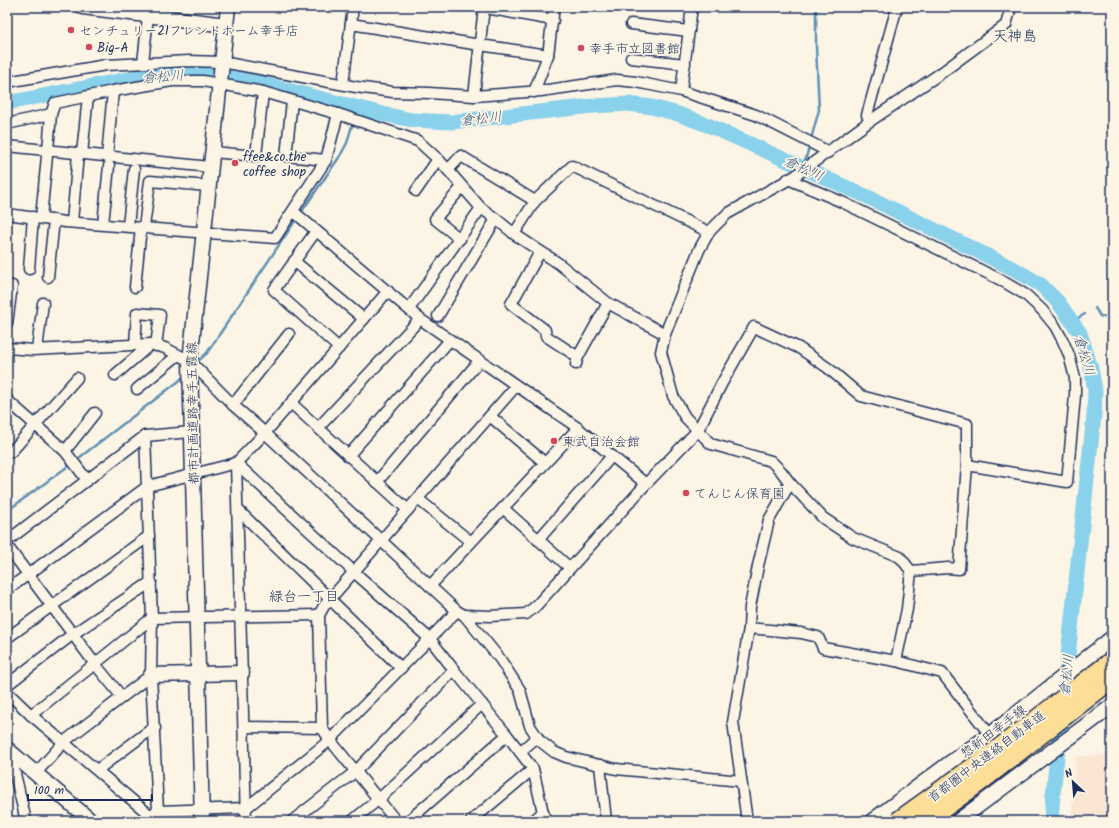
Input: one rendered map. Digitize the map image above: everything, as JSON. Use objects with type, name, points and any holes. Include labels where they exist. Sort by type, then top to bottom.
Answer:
[{"type":"highway","name":"首都圏中央連絡自動車道","points":[[898,821],[994,752],[1112,661]]},
{"type":"highway","name":"首都圏中央連絡自動車道","points":[[926,821],[980,782],[1112,679]]},
{"type":"street","points":[[83,7],[148,11],[226,25]]},
{"type":"street","name":"都市計画道路幸手五霞線","points":[[202,816],[191,432],[184,358],[203,232],[228,7]]},
{"type":"street","points":[[343,84],[353,7]]},
{"type":"street","points":[[480,7],[553,20]]},
{"type":"street","points":[[474,96],[484,7]]},
{"type":"street","points":[[534,92],[548,55],[554,7]]},
{"type":"street","points":[[681,91],[692,7]]},
{"type":"street","points":[[870,121],[867,115],[897,7]]},
{"type":"street","points":[[896,661],[907,609],[911,571],[900,557],[854,538],[823,518],[771,461],[711,444],[685,418],[673,396],[661,352],[665,334],[699,250],[709,232],[727,214],[791,178],[828,153],[870,121],[1006,25],[1011,7]]},
{"type":"street","points":[[143,63],[148,11]]},
{"type":"street","points":[[351,24],[548,55]]},
{"type":"street","points":[[631,24],[689,31]]},
{"type":"street","points":[[631,58],[684,64]]},
{"type":"street","points":[[7,82],[106,65],[189,61],[222,64],[393,92],[474,96],[534,92],[617,80],[636,82],[681,91],[756,115],[828,153]]},
{"type":"street","points":[[29,269],[47,153],[51,114],[55,103],[172,81],[220,82],[262,92],[338,114],[418,141],[438,159],[481,208],[496,220],[514,234],[558,263],[608,303],[665,334]]},
{"type":"street","points":[[103,224],[113,91]]},
{"type":"street","points":[[212,152],[256,156],[262,92]]},
{"type":"street","points":[[72,222],[88,96]]},
{"type":"street","points":[[292,101],[286,156],[326,160]]},
{"type":"street","points":[[7,124],[51,114]]},
{"type":"street","points":[[7,214],[72,222],[275,238],[326,160],[338,114]]},
{"type":"street","points":[[7,146],[47,153],[80,154],[108,161],[210,167]]},
{"type":"street","points":[[448,170],[461,156],[536,201]]},
{"type":"street","points":[[416,191],[438,159]]},
{"type":"street","points":[[514,234],[536,201],[572,166],[709,232]]},
{"type":"street","points":[[128,226],[134,169]]},
{"type":"street","points":[[791,178],[999,279],[1026,295],[1042,310],[1055,326],[1069,355],[1075,378],[1075,396],[1067,482],[967,465]]},
{"type":"street","points":[[135,287],[150,181],[208,186]]},
{"type":"street","points":[[460,238],[435,219],[462,187]]},
{"type":"street","points":[[409,309],[481,208]]},
{"type":"street","points":[[293,211],[420,319],[578,428],[646,484]]},
{"type":"street","points":[[48,277],[54,220]]},
{"type":"street","points":[[438,316],[496,220]]},
{"type":"street","points":[[316,230],[274,290],[339,348]]},
{"type":"street","points":[[540,252],[511,304],[545,330],[546,336],[577,360],[608,303]]},
{"type":"street","points":[[294,261],[364,318]]},
{"type":"street","points":[[7,324],[12,286]]},
{"type":"street","points":[[7,590],[148,486],[236,463],[265,433],[388,291]]},
{"type":"street","points":[[37,349],[43,303]]},
{"type":"street","points":[[115,375],[154,345],[160,315],[137,313],[135,345]]},
{"type":"street","points":[[318,428],[420,319]]},
{"type":"street","points":[[7,692],[31,715],[152,816],[202,816],[246,808],[330,740],[430,639],[460,613],[490,616],[526,614],[536,606],[646,484],[698,430],[722,383],[754,327],[799,348],[828,368],[861,396],[967,424],[967,465],[959,569],[948,568],[911,571]]},
{"type":"street","points":[[233,404],[289,334]]},
{"type":"street","points":[[348,456],[450,340]]},
{"type":"street","points":[[7,348],[37,349],[154,345],[184,358],[460,613],[500,659],[520,690],[530,726],[537,737],[554,752],[566,757],[623,770],[741,781]]},
{"type":"street","points":[[137,389],[184,358]]},
{"type":"street","points":[[377,482],[480,360]]},
{"type":"street","points":[[11,452],[77,378]]},
{"type":"street","points":[[396,821],[330,740],[322,728],[319,615],[329,600],[516,386]]},
{"type":"street","points":[[291,403],[408,510]]},
{"type":"street","points":[[8,404],[35,424],[65,451],[87,480]]},
{"type":"street","points":[[65,451],[95,413]]},
{"type":"street","points":[[490,416],[546,463]]},
{"type":"street","points":[[430,586],[578,428]]},
{"type":"street","points":[[7,541],[145,436],[191,432]]},
{"type":"street","points":[[145,436],[152,618],[151,675],[155,728],[152,816]]},
{"type":"street","points":[[538,540],[612,456]]},
{"type":"street","points":[[236,463],[246,821]]},
{"type":"street","points":[[236,463],[354,572],[430,639],[507,735],[532,769],[544,817],[533,821]]},
{"type":"street","points":[[746,821],[733,722],[749,628],[750,607],[769,520],[790,483]]},
{"type":"street","points":[[418,499],[471,542]]},
{"type":"street","points":[[503,508],[570,568]]},
{"type":"street","points":[[238,510],[329,600],[402,668]]},
{"type":"street","points":[[7,638],[149,536]]},
{"type":"street","points":[[7,546],[95,664],[122,697]]},
{"type":"street","points":[[7,685],[73,634],[151,582]]},
{"type":"street","points":[[31,715],[152,618],[319,615]]},
{"type":"street","points":[[749,628],[801,633],[818,637],[823,648],[896,661],[942,673],[1020,775]]},
{"type":"street","name":"惣新田幸手線","points":[[872,821],[990,735],[1112,638]]},
{"type":"street","points":[[292,821],[356,771],[454,670]]},
{"type":"street","points":[[36,773],[64,742],[151,675],[242,673]]},
{"type":"street","points":[[352,821],[379,799],[482,704]]},
{"type":"street","points":[[958,821],[1112,706]]},
{"type":"street","points":[[244,726],[322,728]]},
{"type":"street","points":[[97,770],[155,728]]},
{"type":"street","points":[[408,821],[507,735]]},
{"type":"street","points":[[520,752],[537,737]]},
{"type":"street","points":[[11,752],[91,821]]},
{"type":"street","points":[[11,752],[26,821]]},
{"type":"street","points":[[600,765],[606,821]]},
{"type":"street","points":[[471,821],[532,769]]},
{"type":"shaded area","points":[[1112,754],[1112,821],[1071,821],[1076,757]]},
{"type":"waterway","points":[[811,139],[819,110],[816,7]]},
{"type":"waterway","name":"倉松川","points":[[7,103],[148,75],[206,73],[263,84],[412,120],[451,122],[593,106],[628,104],[652,107],[678,114],[710,126],[868,197],[1016,270],[1041,285],[1058,302],[1080,333],[1091,368],[1095,390],[1094,415],[1051,821]]},
{"type":"waterway","points":[[354,117],[356,108]]},
{"type":"waterway","points":[[300,214],[340,156],[347,143],[353,122]]},
{"type":"waterway","points":[[804,164],[810,144]]},
{"type":"waterway","points":[[196,363],[207,353],[297,218]]},
{"type":"waterway","points":[[1095,308],[1100,316],[1112,319]]},
{"type":"waterway","points":[[1073,321],[1085,314]]},
{"type":"waterway","points":[[75,461],[186,374]]},
{"type":"waterway","points":[[7,511],[71,464]]},
{"type":"place","name":"センチュリー21フレンドホーム幸手店","points":[[71,30]]},
{"type":"place","name":"Big-A","points":[[89,47]]},
{"type":"place","name":"幸手市立図書館","points":[[581,48]]},
{"type":"place","name":"ffee&co.the coffee shop","points":[[235,163]]},
{"type":"place","name":"東武自治会館","points":[[554,441]]},
{"type":"place","name":"てんじん保育園","points":[[686,493]]},
{"type":"district","name":"天神島","points":[[1015,36]]},
{"type":"district","name":"緑台一丁目","points":[[304,596]]}]
